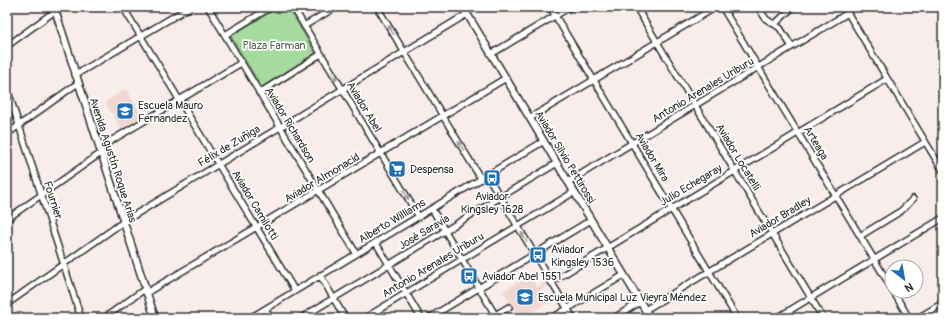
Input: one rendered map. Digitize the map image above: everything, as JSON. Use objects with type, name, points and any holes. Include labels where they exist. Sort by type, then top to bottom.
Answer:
[{"type":"main road","name":"Aviador Silvio Pettirossi","points":[[463,7],[650,318]]},
{"type":"main road","name":"Avenida Agustín Roque Arias","points":[[54,9],[155,318]]},
{"type":"street","name":"Aviador Camilotti","points":[[123,7],[295,291]]},
{"type":"street","points":[[75,75],[190,7]]},
{"type":"street","name":"Aviador Richardson","points":[[208,7],[356,254]]},
{"type":"street","points":[[225,35],[271,7]]},
{"type":"street","name":"Aviador Abel","points":[[293,7],[419,217]]},
{"type":"street","points":[[304,26],[336,7]]},
{"type":"street","points":[[376,7],[481,179]]},
{"type":"street","name":"Aviador Mira","points":[[550,7],[737,318]]},
{"type":"street","points":[[491,54],[570,7]]},
{"type":"street","name":"Aviador Locatelli","points":[[636,7],[823,318]]},
{"type":"street","points":[[530,118],[716,7]]},
{"type":"street","name":"Arteaga","points":[[722,7],[884,276]]},
{"type":"street","points":[[758,7],[766,19],[780,28],[792,48]]},
{"type":"street","points":[[775,24],[793,7]]},
{"type":"street","points":[[844,7],[943,171]]},
{"type":"street","points":[[7,46],[54,9]]},
{"type":"street","name":"Félix de Zuñiga","points":[[7,304],[123,222],[405,53],[467,14]]},
{"type":"street","name":"Antonio Arenales Uriburu","points":[[568,182],[848,14]]},
{"type":"street","points":[[259,93],[321,54]]},
{"type":"street","points":[[7,219],[100,151],[179,100],[241,63]]},
{"type":"street","name":"Aviador Almonacid","points":[[104,318],[146,291],[257,228],[444,117],[506,78]]},
{"type":"street","name":"Julio Echegaray","points":[[551,282],[886,78]]},
{"type":"street","points":[[7,134],[78,83]]},
{"type":"street","name":"Fournier","points":[[7,88],[81,318]]},
{"type":"street","name":"Alberto Williams","points":[[250,318],[544,141]]},
{"type":"street","name":"Aviador Bradley","points":[[645,310],[925,142]]},
{"type":"street","name":"José Saravia","points":[[301,318],[557,163]]},
{"type":"street","points":[[487,175],[573,318]]},
{"type":"street","name":"Antonio Arenales Uriburu","points":[[365,318],[574,192]]},
{"type":"street","points":[[860,236],[901,211],[912,199]]},
{"type":"street","points":[[432,209],[496,316]]},
{"type":"street","points":[[778,318],[943,218]]},
{"type":"street","points":[[429,318],[591,220]]},
{"type":"street","points":[[376,243],[421,318]]},
{"type":"street","points":[[320,275],[345,318]]},
{"type":"street","points":[[552,318],[624,275]]},
{"type":"street","name":"Arteaga","points":[[898,299],[909,318]]},
{"type":"street","points":[[614,318],[640,302]]},
{"type":"street","points":[[918,318],[943,303]]},
{"type":"street","points":[[490,318],[496,316],[509,307]]},
{"type":"street","points":[[265,309],[271,318]]},
{"type":"street","points":[[7,311],[9,318]]},
{"type":"shaded area","name":"Escuela Mauro Fernandez","points":[[126,89],[144,119],[123,132],[105,102]]},
{"type":"shaded area","name":"Escuela Municipal Luz Vieyra Méndez","points":[[529,275],[537,287],[548,281],[550,284],[539,291],[546,303],[522,318],[519,318],[503,291]]},
{"type":"green space","name":"Plaza Farman","points":[[279,7],[288,7],[316,55],[262,88],[231,36]]},
{"type":"place","name":"Escuela Mauro Fernandez","points":[[125,111]]},
{"type":"place","name":"Despensa","points":[[397,169]]},
{"type":"place","name":"Aviador Kingsley 1628","points":[[492,178]]},
{"type":"place","name":"Aviador Kingsley 1536","points":[[538,255]]},
{"type":"place","name":"Aviador Abel 1551","points":[[469,276]]},
{"type":"place","name":"Escuela Municipal Luz Vieyra Méndez","points":[[525,297]]}]
